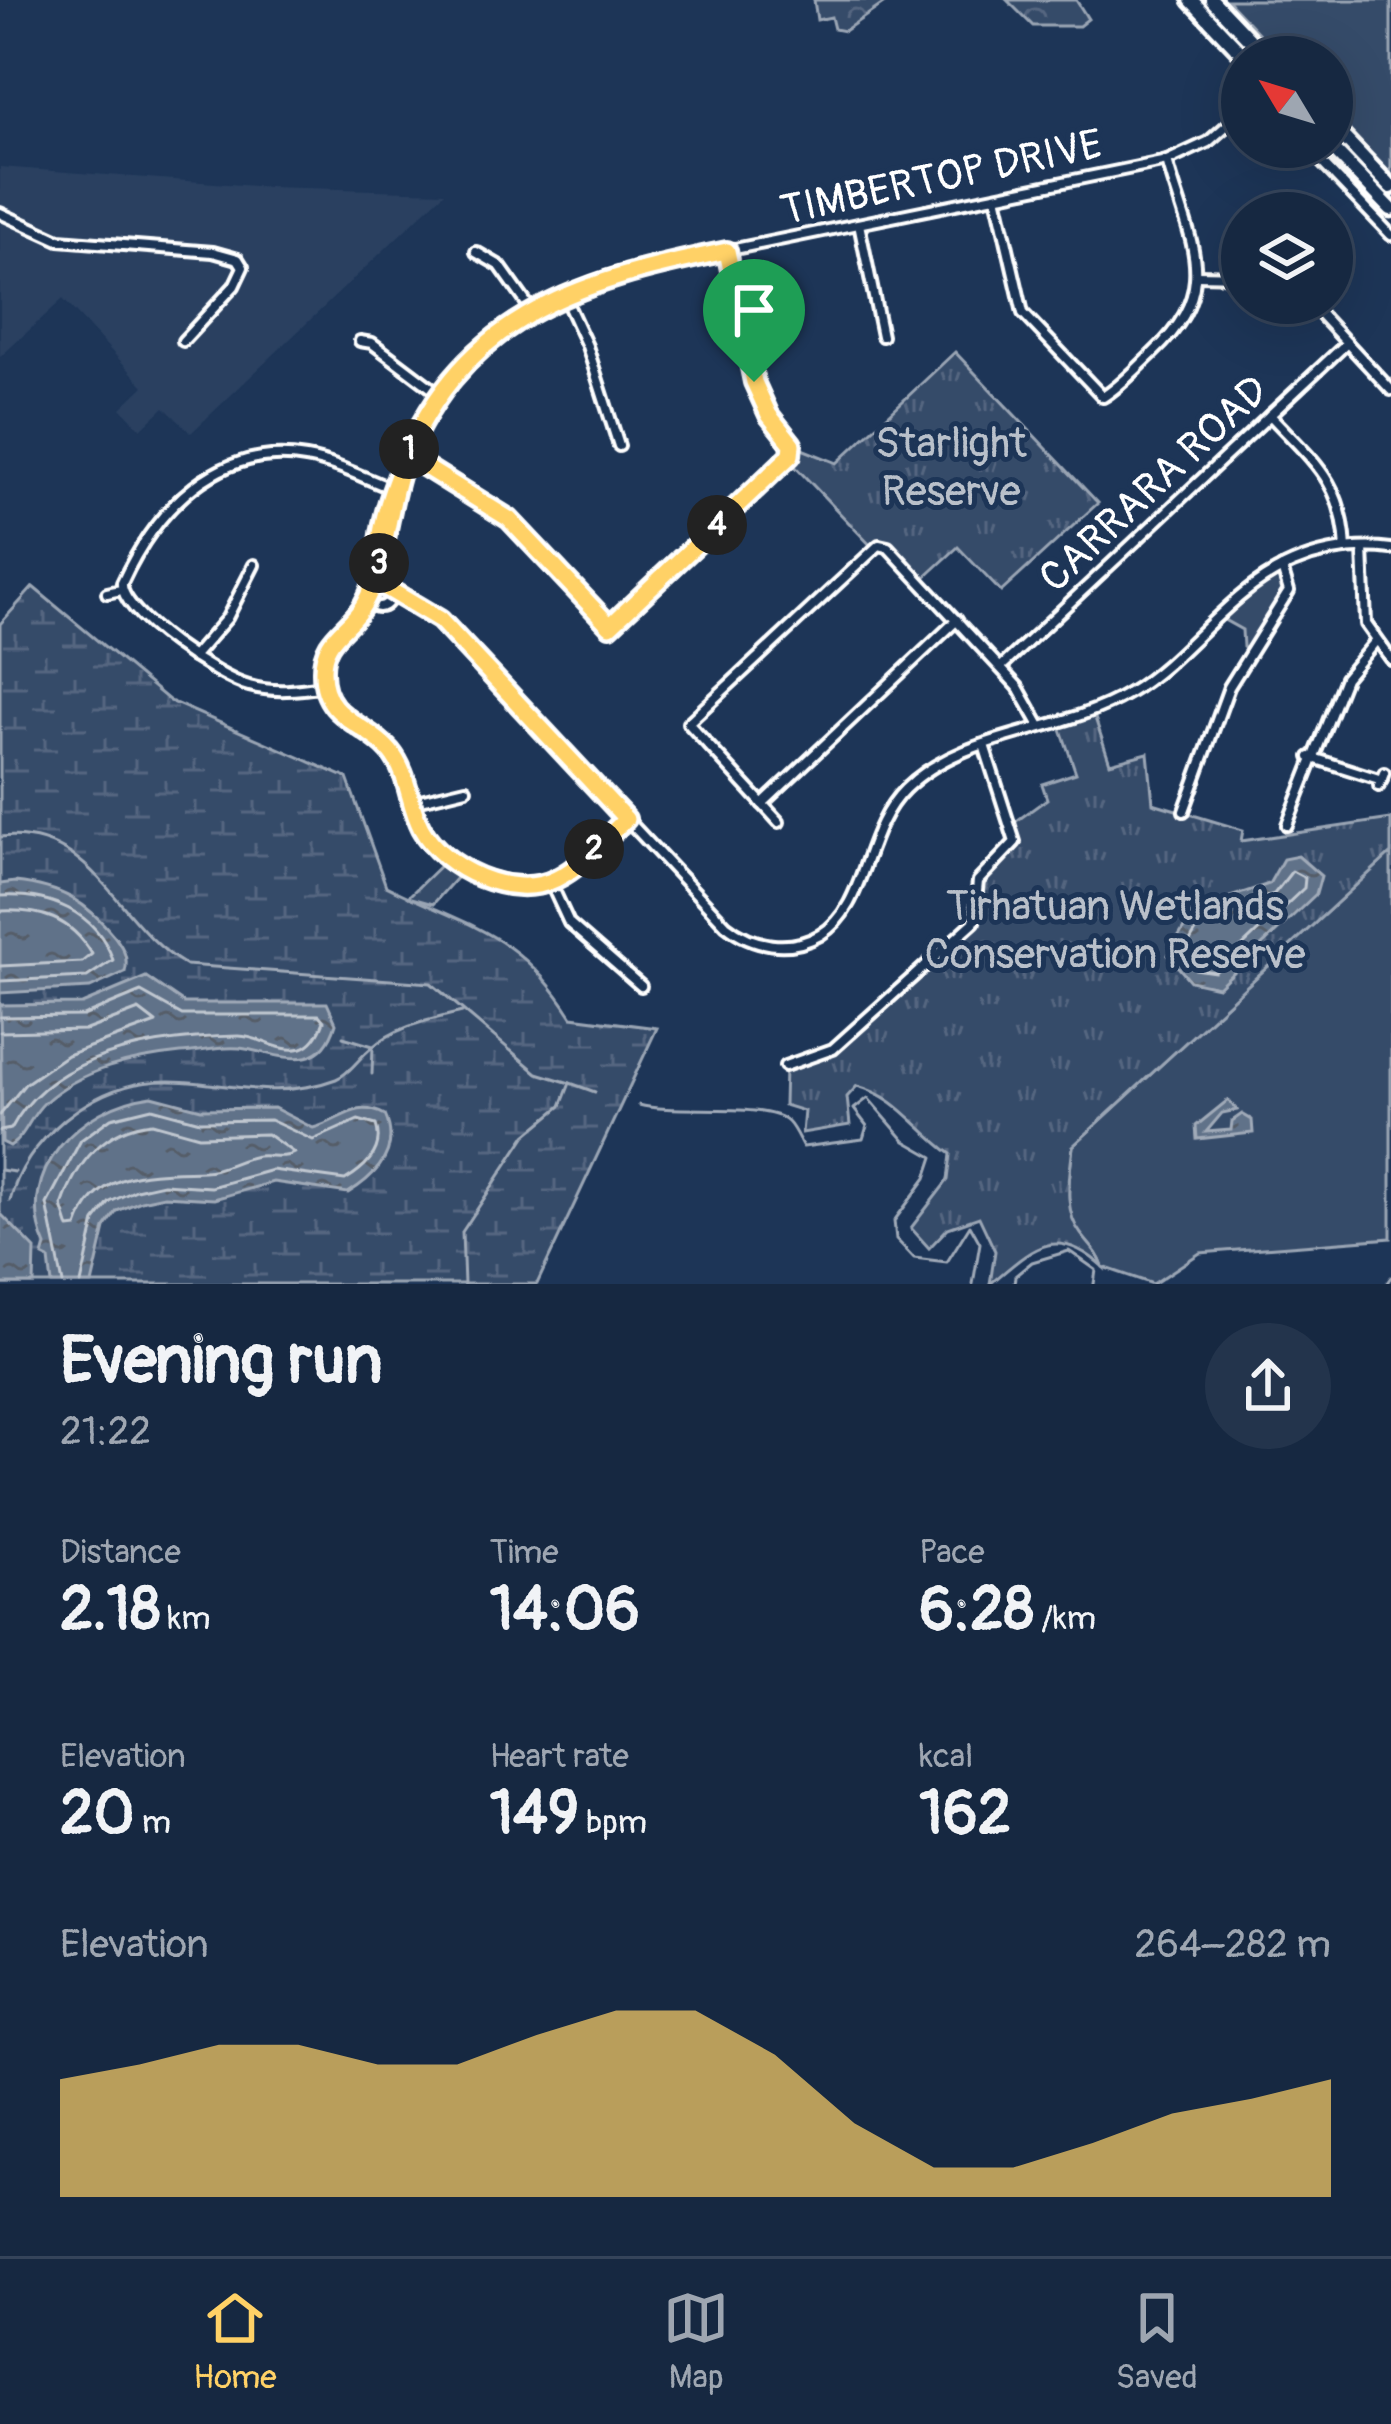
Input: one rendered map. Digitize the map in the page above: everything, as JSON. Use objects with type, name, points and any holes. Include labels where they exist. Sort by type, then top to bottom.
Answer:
[{"type":"highway","points":[[1191,0],[1225,36]]},
{"type":"highway","points":[[1212,0],[1246,36]]},
{"type":"highway","points":[[1353,152],[1389,198]]},
{"type":"highway","points":[[1353,166],[1389,198]]},
{"type":"street","name":"TIMBERTOP DRIVE","points":[[382,589],[378,571],[393,489],[406,455],[441,395],[487,345],[563,294],[627,271],[1167,161],[1208,142],[1221,130]]},
{"type":"street","points":[[996,196],[1023,314],[1101,403],[1184,322],[1197,275],[1167,161]]},
{"type":"street","points":[[1327,168],[1391,235]]},
{"type":"street","points":[[0,213],[52,239],[213,251],[238,260],[242,270],[237,282],[184,341]]},
{"type":"street","points":[[860,224],[882,336]]},
{"type":"street","points":[[406,455],[509,519],[609,629],[792,452],[757,388],[727,251]]},
{"type":"street","points":[[476,252],[500,266],[532,311]]},
{"type":"street","points":[[1197,275],[1221,276]]},
{"type":"street","points":[[563,294],[593,362],[619,446]]},
{"type":"street","points":[[1329,324],[1391,390]]},
{"type":"street","points":[[361,341],[441,395]]},
{"type":"street","name":"CARRARA ROAD","points":[[1001,667],[1347,343]]},
{"type":"street","points":[[1270,415],[1335,488],[1344,514],[1346,549]]},
{"type":"street","points":[[121,590],[174,502],[230,465],[272,456],[305,458],[393,489]]},
{"type":"street","points":[[779,822],[688,724],[883,545],[1001,667],[1040,726]]},
{"type":"street","points":[[1363,548],[1363,608],[1375,642],[1391,659]]},
{"type":"street","points":[[382,589],[440,620],[732,930],[765,944],[796,944],[822,934],[846,910],[872,836],[898,797],[931,768],[1109,703],[1140,686],[1238,596],[1282,568],[1346,549],[1391,549]]},
{"type":"street","points":[[193,657],[227,618],[254,565]]},
{"type":"street","points":[[1184,811],[1228,687],[1288,591],[1282,568]]},
{"type":"street","points":[[382,589],[337,630],[327,648],[324,686],[339,714],[392,753],[428,839],[458,866],[517,886],[550,882],[626,819]]},
{"type":"street","points":[[381,606],[382,589]]},
{"type":"street","points":[[107,592],[121,590]]},
{"type":"street","points":[[121,590],[132,607],[193,657],[250,687],[290,691],[324,686]]},
{"type":"street","points":[[368,599],[381,606]]},
{"type":"street","points":[[358,613],[402,602]]},
{"type":"street","points":[[762,803],[957,620]]},
{"type":"street","points":[[1287,825],[1310,757],[1351,668],[1375,642]]},
{"type":"street","points":[[785,1066],[833,1049],[974,922],[978,881],[1015,842],[984,745]]},
{"type":"street","points":[[1310,757],[1382,779]]},
{"type":"street","points":[[412,802],[466,789]]},
{"type":"street","points":[[550,882],[569,923],[640,986]]},
{"type":"street","points":[[633,975],[646,974]]},
{"type":"shaded area","points":[[0,167],[268,187],[445,192],[191,433],[164,407],[141,429],[121,408],[144,386],[63,299],[0,357]]},
{"type":"green space","points":[[814,0],[889,0],[844,31],[834,29],[831,17],[817,20]]},
{"type":"green space","points":[[1007,0],[1076,0],[1088,19],[1079,26],[1033,26]]},
{"type":"green space","points":[[1227,0],[1391,0],[1391,175],[1353,134],[1353,36],[1261,36]]},
{"type":"green space","name":"Starlight Reserve","points":[[955,352],[1098,503],[1001,592],[958,547],[921,581],[888,547],[874,549],[788,459],[792,445],[837,463]]},
{"type":"green space","points":[[1282,568],[1289,584],[1250,651],[1243,647],[1242,630],[1217,616]]},
{"type":"green space","points":[[33,587],[170,701],[347,778],[386,886],[512,949],[552,988],[572,1017],[657,1028],[537,1284],[0,1284],[0,624]]},
{"type":"green space","name":"Tirhatuan Wetlands Conservation Reserve","points":[[1092,709],[1110,763],[1148,753],[1153,803],[1243,830],[1241,841],[1391,819],[1391,853],[1073,1146],[1071,1214],[1103,1267],[1086,1253],[1056,1244],[1030,1252],[990,1284],[995,1251],[979,1217],[948,1228],[929,1248],[911,1228],[948,1180],[951,1154],[896,1105],[857,1086],[847,1097],[850,1125],[802,1133],[804,1111],[784,1105],[785,1066],[827,1053],[972,925],[978,881],[1012,848],[1011,825],[1047,799],[1042,784],[1076,773],[1058,721]]},
{"type":"green space","points":[[1391,853],[1391,1238],[1200,1253],[1153,1284],[1103,1267],[1071,1214],[1073,1146]]},
{"type":"green space","points":[[447,859],[464,869],[433,904],[408,897]]},
{"type":"water","points":[[1298,856],[1321,876],[1316,894],[1218,987],[1190,981],[1168,955],[1195,909],[1269,884],[1283,859]]},
{"type":"water","points":[[15,882],[59,892],[94,914],[123,949],[125,972],[90,988],[0,993],[0,884]]},
{"type":"water","points":[[146,977],[184,1003],[327,1003],[336,1023],[321,1050],[300,1058],[231,1048],[108,1067],[59,1091],[39,1108],[15,1142],[10,1146],[2,1142],[0,1005],[82,1004]]},
{"type":"water","points":[[152,1096],[201,1109],[274,1108],[313,1128],[357,1110],[374,1111],[385,1115],[388,1150],[377,1170],[348,1193],[273,1182],[214,1199],[164,1196],[141,1201],[117,1211],[105,1228],[92,1284],[52,1284],[38,1219],[46,1169],[78,1128],[125,1102]]},
{"type":"water","points":[[1228,1100],[1237,1110],[1222,1113],[1206,1132],[1231,1130],[1232,1121],[1242,1114],[1252,1120],[1253,1133],[1197,1139],[1196,1126]]},
{"type":"water","points":[[0,1213],[35,1249],[34,1284],[0,1284]]},
{"type":"waterway","points":[[0,837],[32,838],[59,847],[82,863],[162,948],[186,965],[431,983],[537,1073],[570,1083]]},
{"type":"waterway","points":[[10,1201],[18,1177],[38,1146],[65,1119],[101,1096],[135,1084],[168,1081],[266,1090],[300,1088],[341,1077],[380,1041],[402,1029],[462,1012]]},
{"type":"waterway","points":[[343,1037],[373,1046],[372,1074]]},
{"type":"waterway","points":[[464,1284],[462,1232],[526,1135],[561,1106],[570,1083],[595,1092]]},
{"type":"waterway","points":[[639,1105],[777,1116],[790,1125],[803,1147],[863,1139],[867,1126],[854,1109],[868,1098],[905,1141],[933,1157],[926,1178],[894,1221],[896,1239],[914,1258],[947,1262],[970,1225],[980,1243],[973,1284]]},
{"type":"waterway","points":[[0,1170],[15,1172]]},
{"type":"waterway","points":[[1014,1284],[1015,1276],[1032,1262],[1069,1251],[1096,1270],[1094,1284]]},
{"type":"waterway","points":[[1386,1284],[1391,1277]]},
{"type":"route","points":[[754,382],[727,251],[608,277],[521,317],[470,362],[415,435],[406,455],[393,489],[388,508],[383,527],[378,571],[383,586],[402,602],[440,620],[626,819],[572,870],[542,884],[503,882],[453,862],[421,828],[392,753],[339,714],[323,678],[330,642],[368,599],[378,571],[393,489],[399,473],[406,455],[509,519],[610,626],[791,455],[792,444],[769,415],[754,382]]}]
